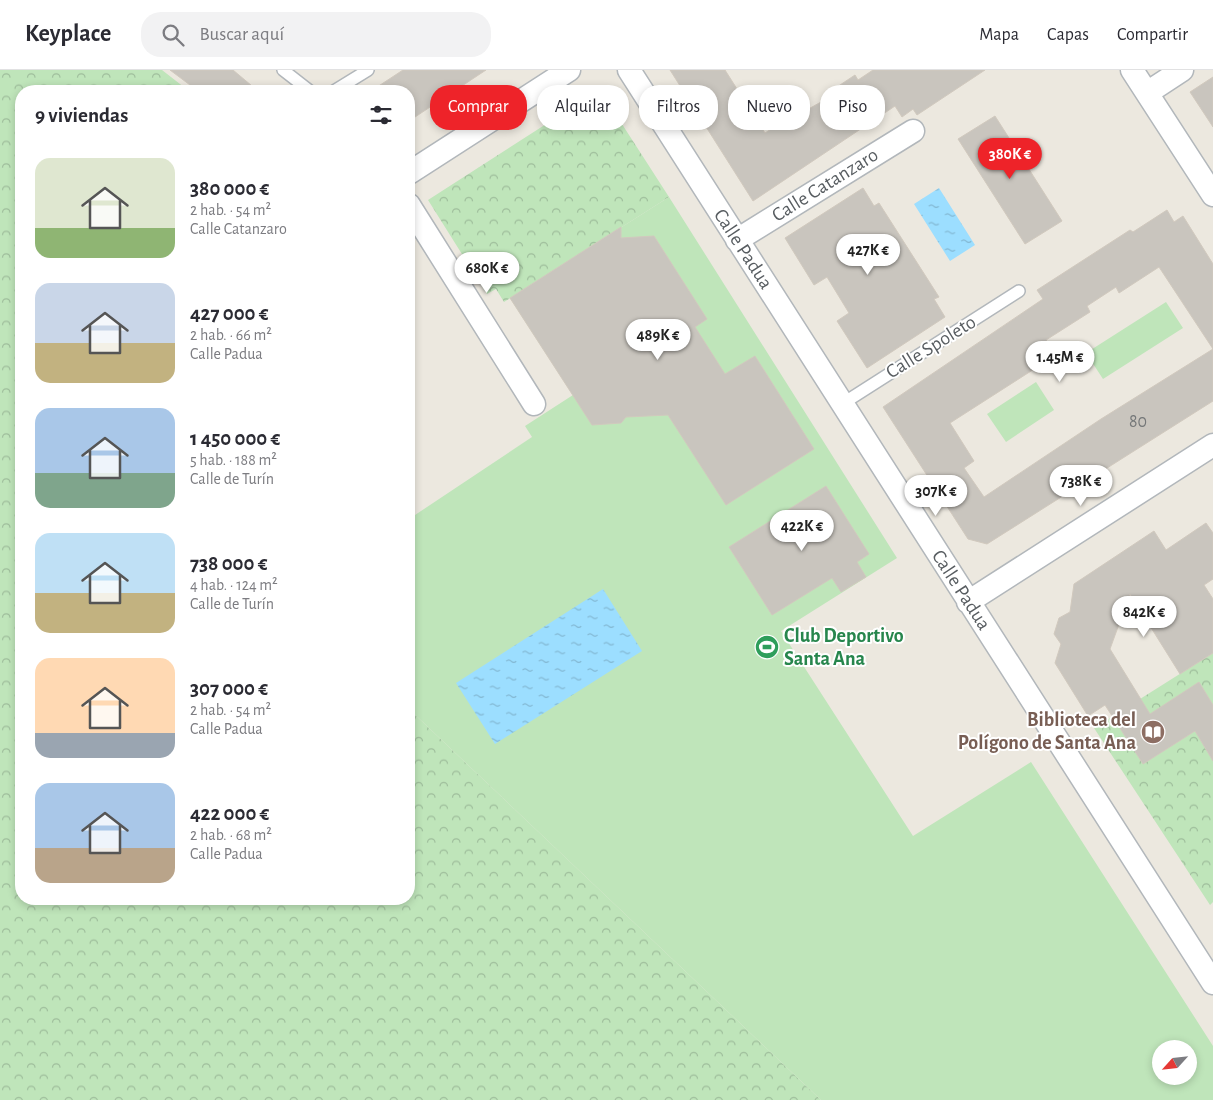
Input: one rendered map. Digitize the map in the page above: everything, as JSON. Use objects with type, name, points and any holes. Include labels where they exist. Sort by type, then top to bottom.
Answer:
[{"type":"street","points":[[415,169],[570,70]]},
{"type":"street","name":"Calle Padua","points":[[628,70],[1213,983]]},
{"type":"street","points":[[1132,70],[1213,195]]},
{"type":"street","points":[[1147,93],[1182,70]]},
{"type":"street","name":"Calle Catanzaro","points":[[737,240],[913,131]]},
{"type":"street","points":[[415,215],[534,404]]},
{"type":"street","points":[[968,602],[1213,445]]},
{"type":"lane","points":[[283,70],[302,85]]},
{"type":"lane","points":[[344,85],[368,70]]},
{"type":"lane","name":"Calle Spoleto","points":[[842,404],[1019,291]]},
{"type":"green space","points":[[0,70],[162,70],[181,85],[15,85],[15,905],[415,905],[415,715],[821,1100],[0,1100]]},
{"type":"green space","points":[[537,130],[626,130],[669,197],[504,302],[496,289],[487,294],[428,200]]},
{"type":"green space","name":"Club Deportivo Santa Ana","points":[[669,197],[897,558],[781,631],[913,836],[1031,762],[1213,1046],[1213,1100],[821,1100],[415,715],[415,515],[532,437],[525,426],[573,395],[510,298]]},
{"type":"green space","points":[[1166,302],[1183,328],[1103,379],[1086,353]]},
{"type":"green space","points":[[1036,382],[1054,410],[1006,442],[987,414]]},
{"type":"green space","points":[[1213,653],[1213,902],[1210,905],[1094,728]]},
{"type":"water","points":[[939,188],[975,245],[950,261],[914,204]]},
{"type":"water","points":[[603,589],[642,651],[495,744],[456,683]]},
{"type":"building","points":[[170,70],[233,70],[251,85],[190,85]]},
{"type":"building","points":[[403,70],[486,70],[463,85],[430,85],[430,107],[415,117],[415,85],[380,85]]},
{"type":"building","points":[[670,70],[725,70],[735,85],[728,85],[728,130],[763,130],[765,133],[770,130],[810,130],[810,108],[820,103],[820,130],[859,130],[753,201],[708,130],[718,130],[718,85],[680,85]]},
{"type":"building","points":[[873,70],[985,70],[917,115],[913,109],[902,117],[895,106],[885,113],[885,85],[840,85],[855,75],[858,80]]},
{"type":"building","points":[[1213,77],[1213,127],[1190,92]]},
{"type":"building","points":[[995,116],[1062,221],[1025,244],[958,139]]},
{"type":"building","points":[[863,188],[874,206],[879,203],[939,297],[934,299],[945,317],[867,368],[837,321],[849,313],[827,277],[814,285],[785,238]]},
{"type":"building","points":[[1167,210],[1174,222],[1183,216],[1213,264],[1213,349],[1213,401],[987,544],[968,539],[883,407],[1043,299],[1037,290],[1130,230],[1133,232]],"holes":[[[1159,267],[1213,349],[1101,419],[984,497],[964,468],[974,461],[950,423],[1042,364],[1038,357],[1052,347],[1046,340],[1090,312],[1087,306],[1116,287],[1119,293]]]},
{"type":"building","points":[[621,227],[621,238],[654,236],[707,319],[695,327],[725,374],[755,356],[814,449],[726,505],[668,415],[626,417],[621,423],[592,425],[510,298]]},
{"type":"building","points":[[826,486],[869,554],[857,562],[866,577],[841,592],[832,578],[772,615],[729,547]]},
{"type":"building","points":[[1206,523],[1213,533],[1213,579],[1204,585],[1213,599],[1213,653],[1180,674],[1130,594],[1110,649],[1150,714],[1199,682],[1213,705],[1213,761],[1195,731],[1143,764],[1105,705],[1088,716],[1055,663],[1061,644],[1054,634],[1059,618],[1070,612],[1074,584],[1154,531],[1166,550]]},
{"type":"place","name":"Club Deportivo Santa Ana","points":[[767,647]]},
{"type":"place","name":"Biblioteca del Polígono de Santa Ana","points":[[1153,732]]}]
